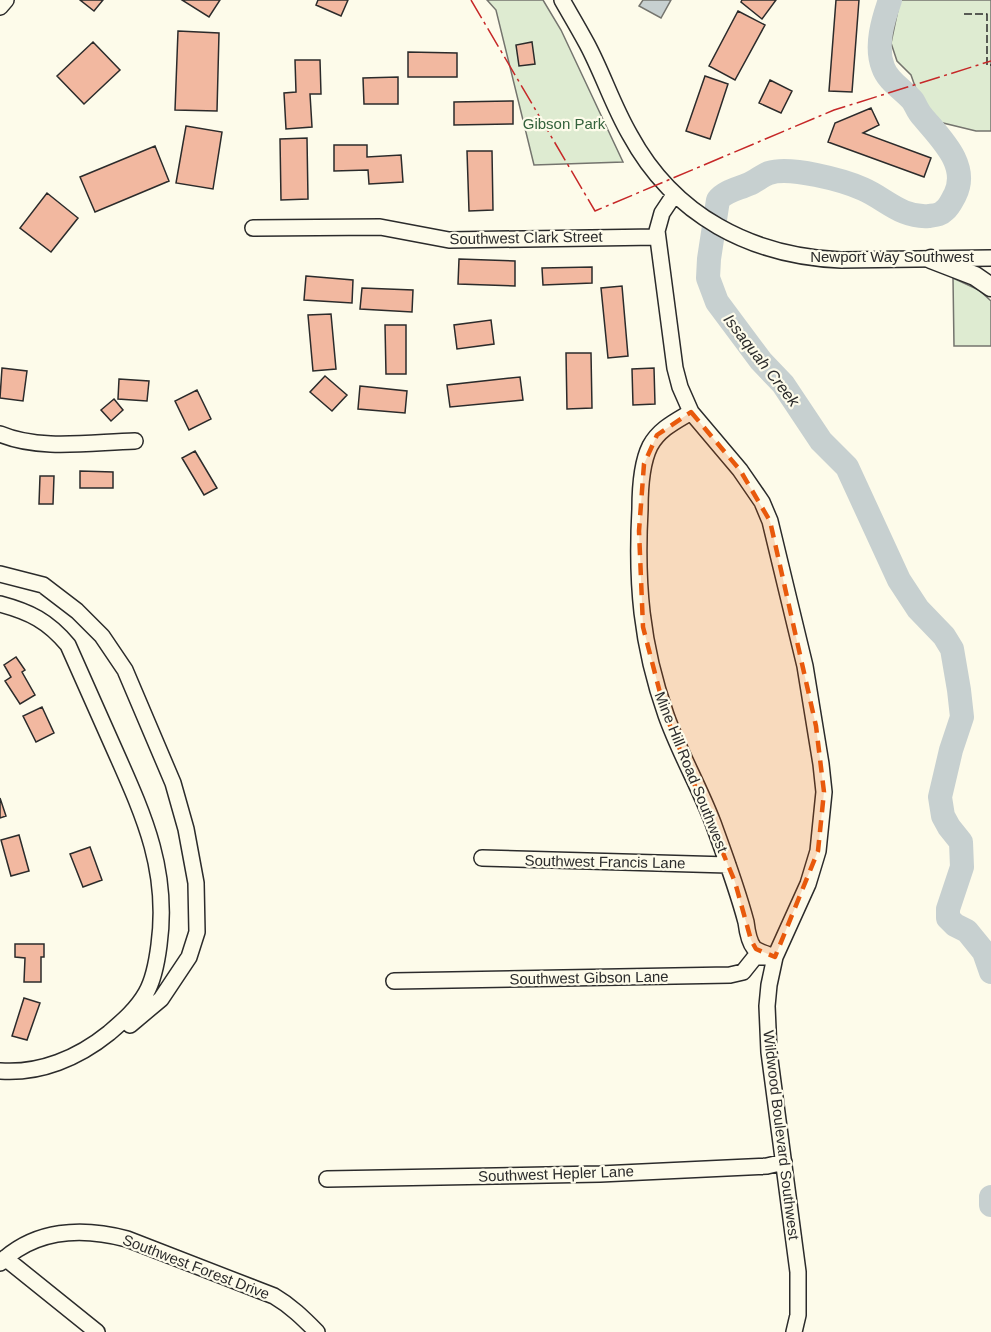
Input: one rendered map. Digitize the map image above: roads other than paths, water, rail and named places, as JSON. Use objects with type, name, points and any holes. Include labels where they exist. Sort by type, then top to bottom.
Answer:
[{"type":"main road","points":[[931,259],[975,276],[991,287]]},
{"type":"street","points":[[0,7],[6,0]]},
{"type":"street","name":"Newport Way Southwest","points":[[562,0],[587,44],[629,135],[656,174],[674,195],[699,214],[764,248],[798,256],[833,260],[991,258]]},
{"type":"street","name":"Wildwood Boulevard Southwest","points":[[674,195],[659,219],[657,237],[675,368],[680,387],[692,412],[740,470],[762,502],[770,520],[805,666],[816,726],[824,792],[818,851],[808,884],[775,957],[769,985],[767,1029],[798,1272],[798,1315],[794,1332]]},
{"type":"street","name":"Southwest Clark Street","points":[[253,228],[380,227],[449,240],[657,237]]},
{"type":"street","name":"Mine Hill Road Southwest","points":[[692,412],[657,435],[649,447],[647,456],[640,492],[639,595],[645,639],[666,716],[710,816],[735,882],[753,947],[775,957]]},
{"type":"street","points":[[0,434],[13,440],[31,443],[135,441]]},
{"type":"street","points":[[0,574],[43,585],[77,611],[102,636],[125,670],[173,783],[186,829],[196,883],[196,932],[189,957],[161,999],[129,1026],[63,1061],[29,1071],[0,1071]]},
{"type":"street","points":[[0,604],[38,617],[55,629],[68,645],[143,814],[156,854],[162,901],[162,922],[156,967],[148,991],[140,1003],[126,1019],[100,1040]]},
{"type":"street","name":"Southwest Francis Lane","points":[[482,858],[728,865]]},
{"type":"street","name":"Southwest Gibson Lane","points":[[394,981],[730,975],[743,972],[755,957],[775,957]]},
{"type":"street","name":"Southwest Hepler Lane","points":[[327,1179],[600,1174],[767,1166],[784,1162]]},
{"type":"street","name":"Southwest Forest Drive","points":[[3,1260],[24,1244],[40,1238],[79,1232],[112,1235],[274,1296],[301,1315],[317,1332]]},
{"type":"street","points":[[3,1260],[97,1332]]},
{"type":"waterway","name":"Issaquah Creek","points":[[890,0],[880,42],[883,67],[892,81],[913,101],[951,152],[959,173],[959,184],[950,205],[938,214],[919,216],[902,211],[863,189],[843,182],[790,171],[769,173],[728,192],[718,200],[708,278],[717,302],[761,361],[783,384],[821,441],[847,467],[899,580],[918,609],[944,636],[952,649],[962,717],[951,750],[940,797],[943,816],[961,842],[962,867],[948,909],[948,918],[955,925],[967,931],[984,952],[991,972]]},
{"type":"waterway","name":"Issaquah Creek","points":[[991,1197],[991,1205]]},
{"type":"park label","name":"Gibson Park","points":[[564,124]]}]
